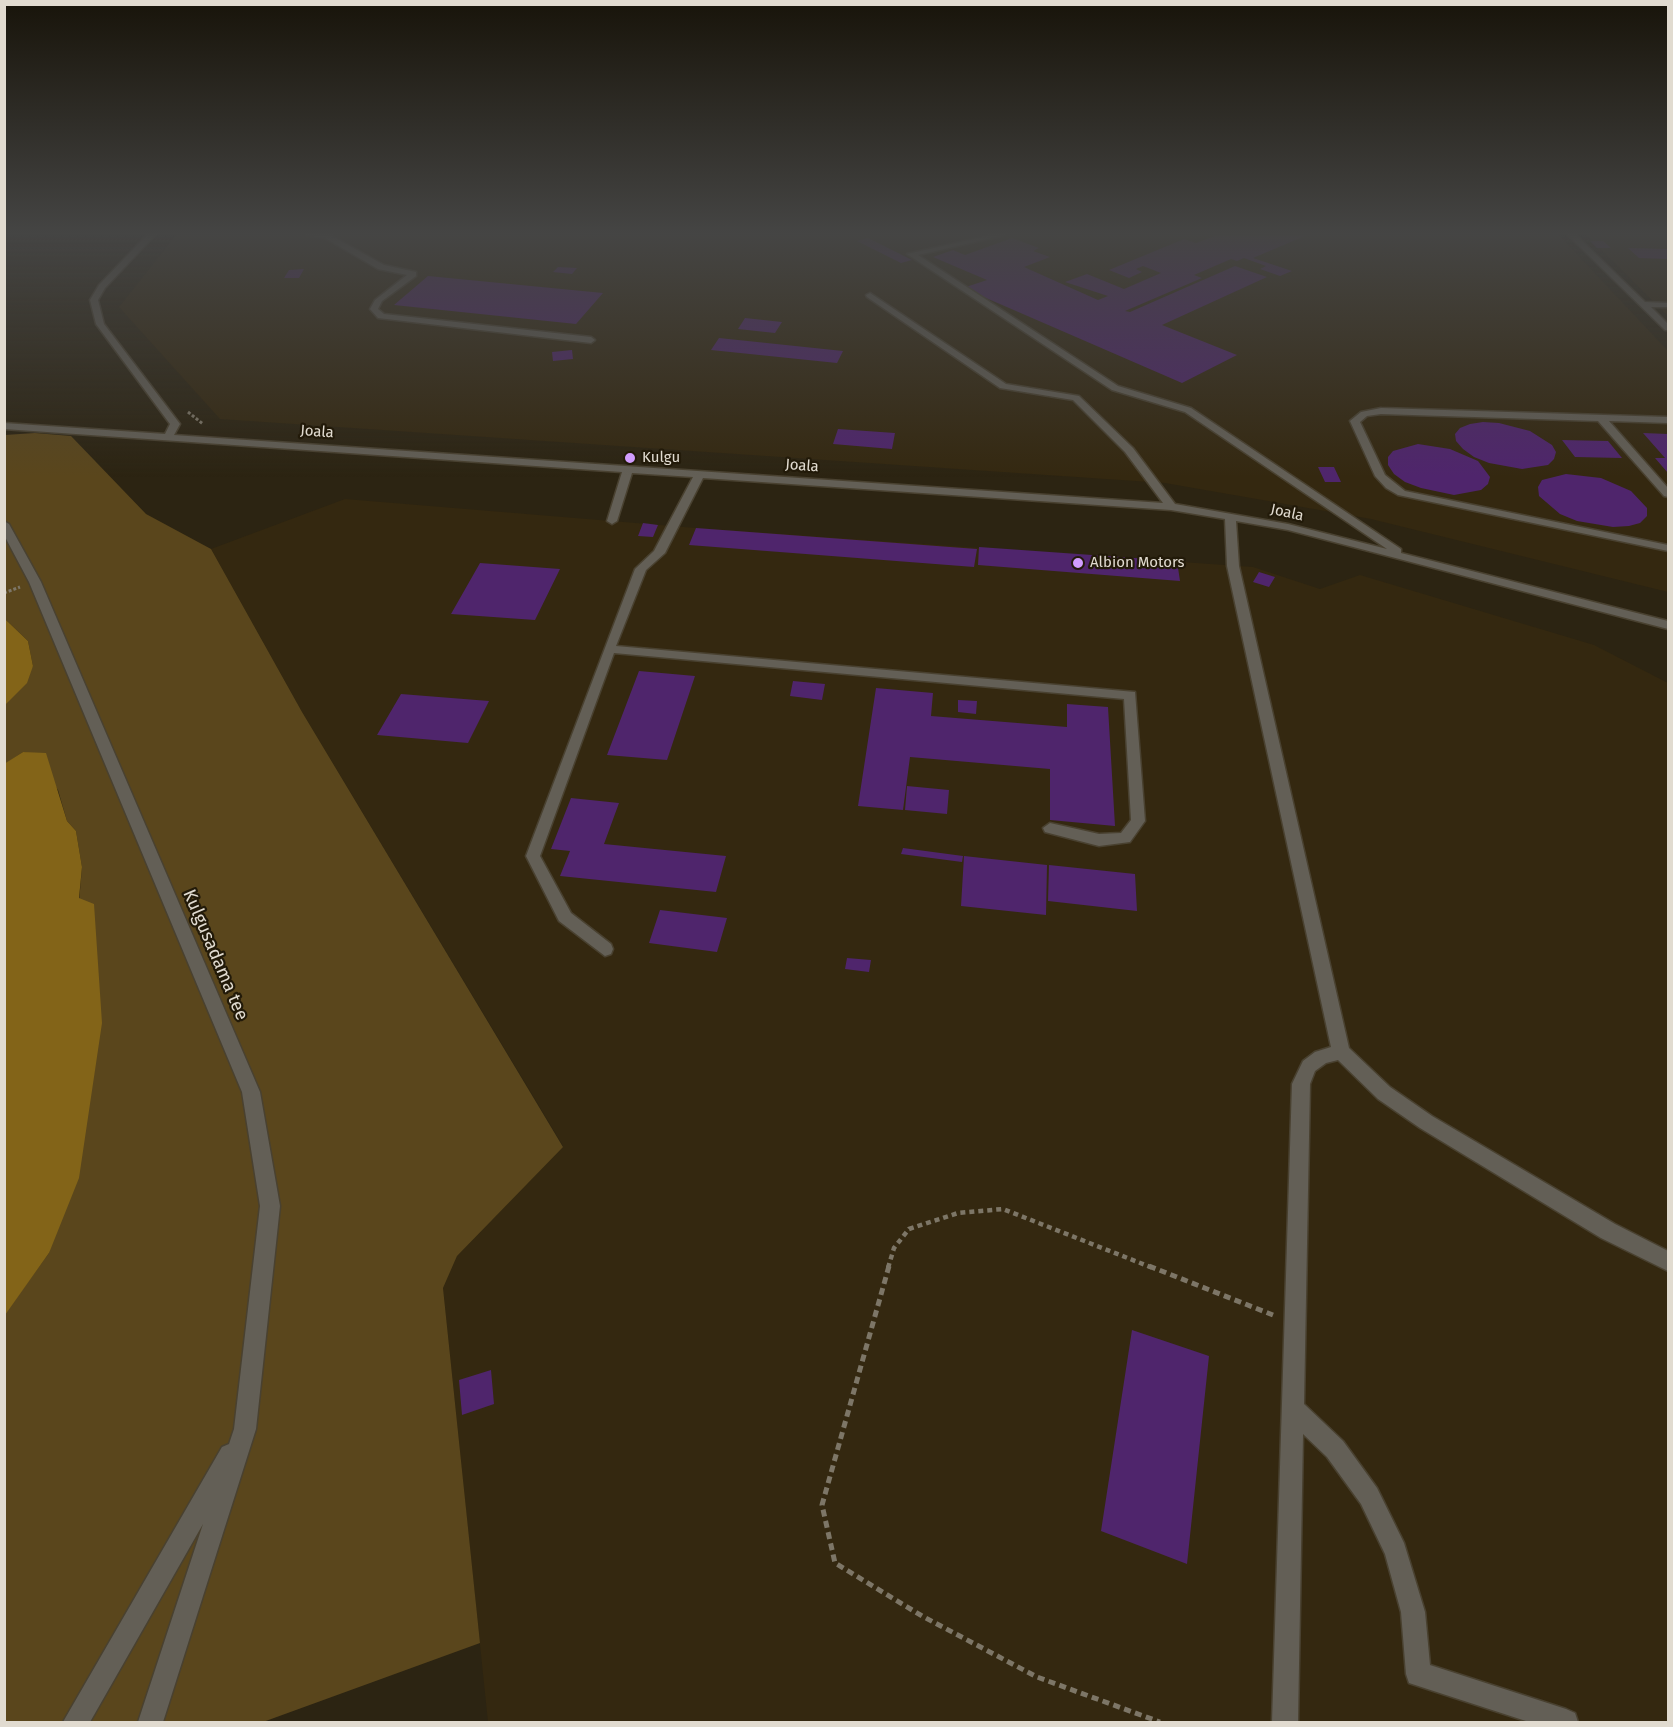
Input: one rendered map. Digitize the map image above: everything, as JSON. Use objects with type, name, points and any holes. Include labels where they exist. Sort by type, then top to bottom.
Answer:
[{"type":"street","points":[[98,316],[100,324],[175,424],[169,436]]},
{"type":"street","points":[[381,316],[591,340]]},
{"type":"street","points":[[900,316],[1003,386],[1077,398],[1129,450],[1171,507]]},
{"type":"street","points":[[1004,316],[1115,388],[1188,410],[1405,557]]},
{"type":"street","points":[[1656,316],[1668,328]]},
{"type":"street","points":[[1668,420],[1381,411],[1364,414],[1355,422],[1380,476],[1402,493],[1668,548]]},
{"type":"street","points":[[1601,418],[1668,494]]},
{"type":"street","name":"Joala","points":[[4,426],[1171,507],[1288,527],[1668,625]]},
{"type":"street","points":[[612,521],[628,469]]},
{"type":"street","points":[[605,949],[565,917],[533,856],[641,569],[659,553],[700,474]]},
{"type":"street","points":[[1230,517],[1233,566],[1341,1052],[1383,1094],[1426,1122],[1608,1231],[1668,1261]]},
{"type":"street","name":"Kulgusadama tee","points":[[4,524],[35,582],[251,1092],[270,1206],[245,1429]]},
{"type":"street","points":[[609,649],[1130,695],[1138,821],[1125,838],[1099,840],[1050,828]]},
{"type":"street","points":[[1285,1722],[1301,1084],[1309,1066],[1321,1057],[1341,1052]]},
{"type":"street","points":[[1294,1410],[1335,1449],[1369,1496],[1396,1551],[1413,1612],[1418,1674],[1566,1722]]},
{"type":"street","points":[[76,1722],[245,1429]]},
{"type":"street","points":[[151,1722],[245,1429]]},
{"type":"path","points":[[181,404],[197,421],[222,434],[216,440]]},
{"type":"path","points":[[1160,1722],[1038,1677],[922,1616],[835,1563],[822,1505],[894,1248],[909,1229],[958,1213],[1003,1209],[1296,1324]]},
{"type":"shaded area","points":[[127,316],[1635,316],[1668,351],[1668,592],[1371,519],[1165,483],[220,419]]},
{"type":"shaded area","points":[[35,433],[71,436],[146,514],[211,549],[302,712],[563,1147],[457,1256],[443,1288],[480,1643],[263,1722],[5,1722],[4,1315],[49,1253],[82,867],[76,831],[67,821],[58,790],[33,754],[23,752],[5,764],[5,705],[33,666],[28,641],[5,619],[5,435]]},
{"type":"shaded area","points":[[345,499],[696,528],[1253,567],[1320,589],[1360,575],[1594,645],[1668,683],[1668,1722],[488,1722],[443,1288],[457,1256],[563,1146],[302,712],[211,549]]},
{"type":"shaded area","points":[[5,619],[28,641],[33,666],[27,683],[5,705]]},
{"type":"shaded area","points":[[23,752],[46,753],[67,821],[76,831],[82,867],[79,898],[94,904],[102,1023],[79,1178],[49,1253],[5,1315],[4,764]]},
{"type":"building","points":[[495,316],[583,316],[576,324]]},
{"type":"building","points":[[1027,316],[1183,316],[1162,325],[1237,355],[1182,383]]},
{"type":"building","points":[[745,318],[782,322],[775,333],[738,329]]},
{"type":"building","points":[[719,338],[843,351],[837,363],[711,350]]},
{"type":"building","points":[[572,350],[573,359],[553,361],[552,352]]},
{"type":"building","points":[[1483,422],[1499,423],[1530,431],[1552,445],[1556,452],[1554,459],[1548,465],[1522,469],[1489,463],[1474,457],[1456,441],[1455,434],[1460,428]]},
{"type":"building","points":[[838,429],[895,433],[892,449],[833,444]]},
{"type":"building","points":[[1643,433],[1668,434],[1668,473],[1655,458],[1665,458]]},
{"type":"building","points":[[1562,440],[1608,441],[1622,458],[1575,457]]},
{"type":"building","points":[[1418,444],[1450,449],[1478,461],[1490,477],[1488,484],[1481,490],[1454,495],[1405,482],[1394,474],[1388,465],[1388,457],[1393,451]]},
{"type":"building","points":[[1318,467],[1334,467],[1341,482],[1325,482]]},
{"type":"building","points":[[1566,474],[1601,478],[1631,491],[1647,508],[1647,516],[1640,523],[1613,527],[1577,521],[1560,514],[1539,496],[1538,487],[1542,480]]},
{"type":"building","points":[[643,523],[658,525],[653,537],[638,536]]},
{"type":"building","points":[[696,528],[977,549],[974,567],[689,545]]},
{"type":"building","name":"Albion Motors","points":[[979,547],[1177,561],[1180,581],[978,565]]},
{"type":"building","points":[[480,563],[560,569],[535,620],[451,614]]},
{"type":"building","points":[[1259,572],[1275,577],[1269,587],[1253,582]]},
{"type":"building","points":[[639,671],[695,676],[667,760],[607,755]]},
{"type":"building","points":[[793,681],[825,684],[822,700],[790,696]]},
{"type":"building","points":[[876,688],[933,693],[931,716],[1067,727],[1067,704],[1108,707],[1115,826],[1050,820],[1050,769],[910,757],[903,810],[858,806]]},
{"type":"building","points":[[401,694],[489,701],[468,743],[377,735]]},
{"type":"building","points":[[958,700],[977,701],[976,714],[958,712]]},
{"type":"building","points":[[907,786],[949,790],[947,814],[905,810]]},
{"type":"building","points":[[571,798],[619,803],[604,844],[726,856],[716,892],[560,876],[570,851],[551,849]]},
{"type":"building","points":[[903,848],[963,856],[962,862],[901,854]]},
{"type":"building","points":[[964,856],[1047,865],[1046,915],[961,906]]},
{"type":"building","points":[[1049,865],[1135,874],[1137,911],[1048,901]]},
{"type":"building","points":[[660,910],[727,918],[717,952],[649,943]]},
{"type":"building","points":[[847,958],[871,960],[869,972],[845,969]]},
{"type":"building","points":[[1132,1330],[1209,1356],[1187,1564],[1101,1531]]},
{"type":"building","points":[[491,1370],[494,1404],[462,1415],[459,1380]]},
{"type":"place","name":"Kulgu","points":[[630,458]]},
{"type":"place","name":"Albion Motors","points":[[1078,563]]}]
